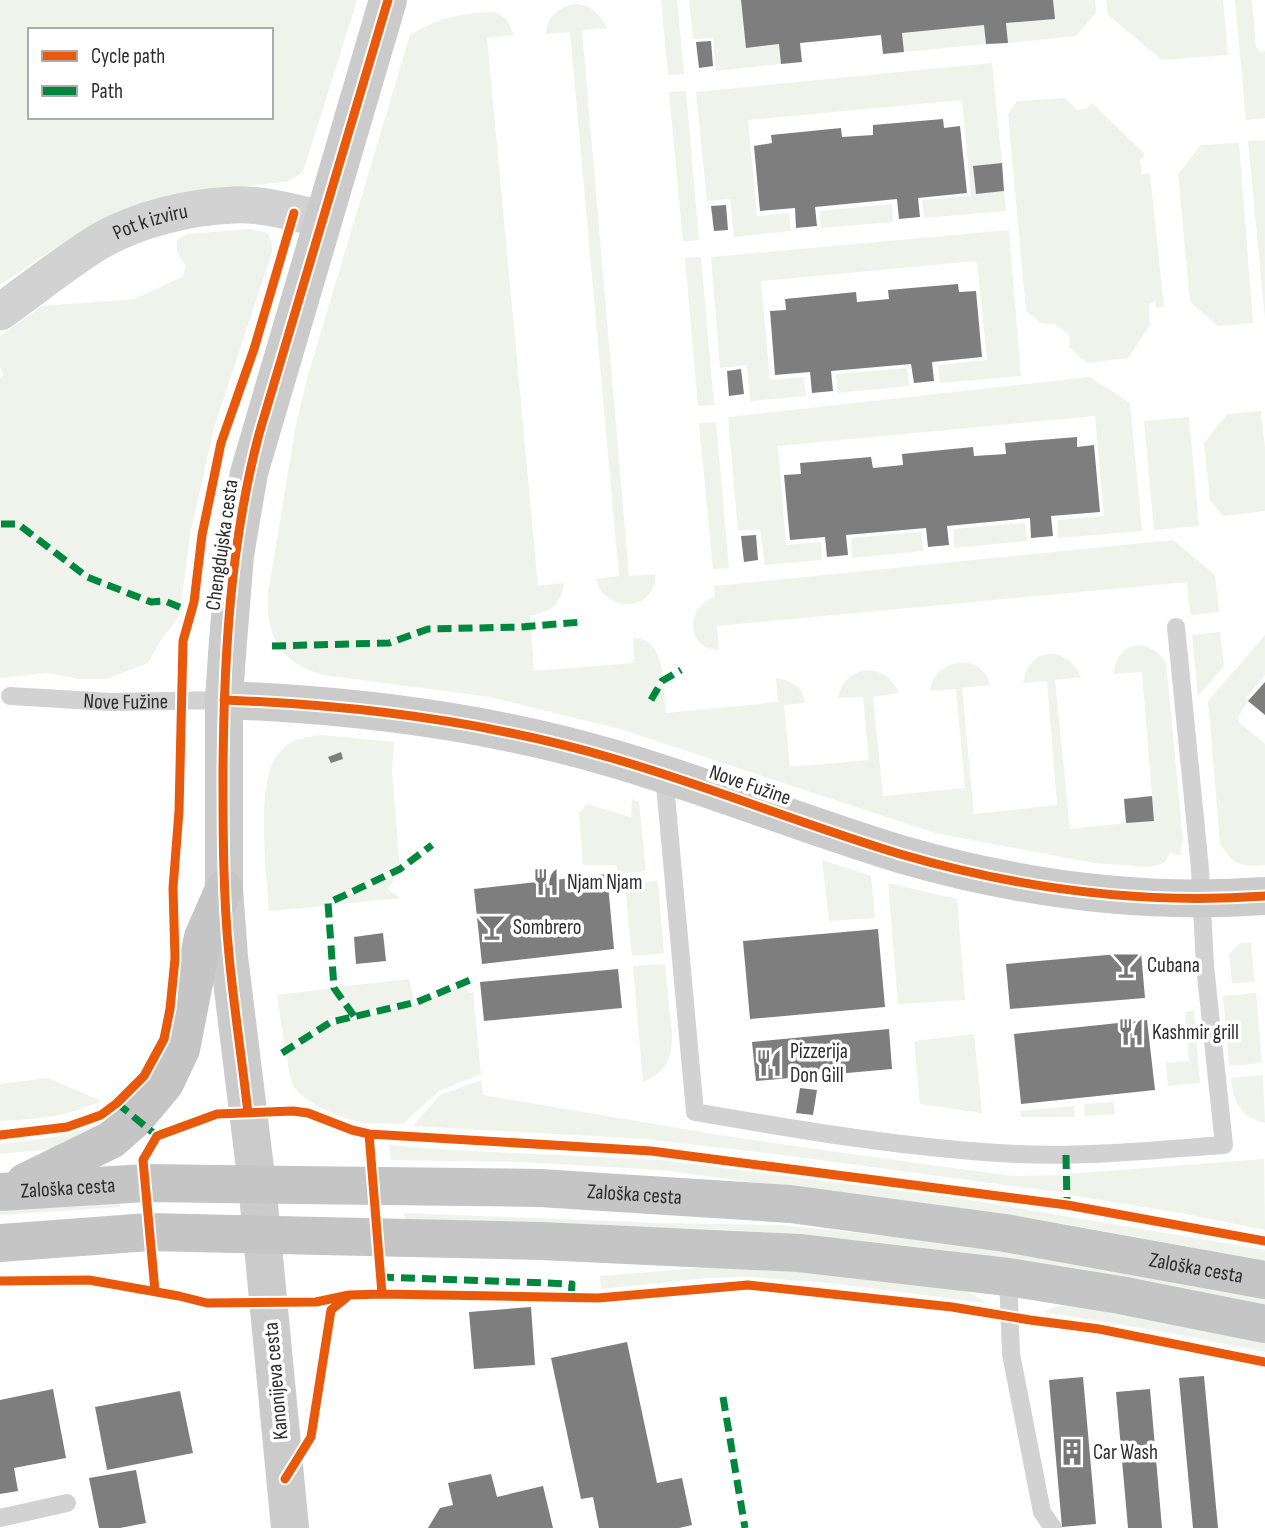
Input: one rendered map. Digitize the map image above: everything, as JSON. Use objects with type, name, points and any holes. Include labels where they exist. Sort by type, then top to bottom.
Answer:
[{"type":"main road","points":[[3,1192],[111,1140],[135,1119],[165,1083],[181,1049],[204,937],[224,889]]},
{"type":"main road","name":"Zaloška cesta","points":[[3,1192],[145,1183],[540,1188],[790,1204],[1005,1233],[1265,1280]]},
{"type":"main road","name":"Zaloška cesta","points":[[0,1243],[149,1232],[706,1247],[799,1253],[1008,1277],[1265,1324]]},
{"type":"street","name":"Chengdujska cesta","points":[[262,1235],[229,957],[224,889],[224,700],[235,555],[249,473],[388,0]]},
{"type":"street","name":"Pot k izviru","points":[[0,312],[101,241],[146,222],[194,210],[235,204],[322,219]]},
{"type":"street","name":"Nove Fužine","points":[[224,700],[326,705],[469,724],[551,741],[664,774],[854,839],[945,866],[1021,882],[1150,898],[1265,896]]},
{"type":"street","name":"Kanonijeva cesta","points":[[262,1235],[289,1528]]},
{"type":"lane","points":[[664,774],[695,1112],[766,1125],[1015,1154],[1066,1155],[1224,1145],[1205,966],[1200,869],[1176,627]]},
{"type":"lane","name":"Nove Fužine","points":[[10,696],[111,702],[224,700]]},
{"type":"lane","points":[[1008,1277],[1011,1354],[1042,1512],[1053,1528]]},
{"type":"lane","points":[[0,1518],[67,1503]]},
{"type":"shaded area","points":[[0,0],[357,0],[303,172],[289,181],[181,194],[145,202],[127,208],[71,238],[0,285]]},
{"type":"shaded area","points":[[661,0],[677,0],[684,74],[668,75]]},
{"type":"shaded area","points":[[689,0],[741,0],[746,48],[779,44],[781,64],[716,71],[713,38],[693,39]]},
{"type":"shaded area","points":[[1053,0],[1095,0],[1096,13],[1076,36],[1008,43],[1006,23],[1054,19]]},
{"type":"shaded area","points":[[1106,0],[1223,0],[1228,55],[1162,60],[1108,15]]},
{"type":"shaded area","points":[[1235,0],[1252,0],[1256,47],[1261,52],[1265,51],[1265,118],[1246,120]]},
{"type":"shaded area","points":[[575,4],[594,11],[607,28],[582,30],[629,576],[655,574],[654,586],[648,595],[630,604],[610,599],[596,579],[619,576],[570,32],[546,34],[554,13]]},
{"type":"shaded area","points":[[494,12],[506,18],[514,35],[487,38],[538,586],[564,583],[554,607],[530,616],[534,671],[634,663],[633,638],[644,640],[658,655],[662,666],[666,713],[778,702],[776,678],[787,681],[799,688],[805,703],[784,705],[790,767],[869,760],[863,697],[838,698],[842,686],[849,678],[866,670],[876,671],[885,675],[899,693],[873,697],[883,796],[965,788],[956,689],[930,691],[933,680],[940,671],[959,663],[969,663],[986,674],[990,685],[962,688],[974,814],[1057,805],[1047,681],[1023,683],[1027,671],[1040,656],[1058,655],[1075,666],[1081,677],[1055,680],[1070,829],[1154,820],[1142,672],[1114,674],[1120,655],[1134,646],[1143,646],[1159,654],[1166,663],[1183,839],[1180,856],[1171,853],[1164,863],[1150,867],[1094,863],[935,833],[620,729],[490,697],[323,675],[296,663],[278,646],[270,623],[268,593],[296,424],[308,375],[410,35],[430,24],[450,18]]},
{"type":"shaded area","points":[[984,25],[986,44],[904,52],[902,33]]},
{"type":"shaded area","points":[[992,63],[1002,163],[973,167],[976,194],[1004,191],[1006,211],[924,218],[922,200],[971,196],[962,100],[748,120],[757,216],[789,213],[791,231],[734,237],[730,199],[707,201],[696,92]]},
{"type":"shaded area","points":[[686,91],[699,240],[683,242],[669,92]]},
{"type":"shaded area","points":[[1065,98],[1077,110],[1086,109],[1092,103],[1145,154],[1140,160],[1142,174],[1150,174],[1164,307],[1156,308],[1155,302],[1149,303],[1150,325],[1128,358],[1087,363],[1069,347],[1070,336],[1055,324],[1041,323],[1026,311],[1008,114],[1017,101]]},
{"type":"shaded area","points":[[1265,140],[1265,319],[1248,141]]},
{"type":"shaded area","points":[[1239,143],[1253,323],[1218,326],[1190,302],[1178,174],[1201,145]]},
{"type":"shaded area","points":[[892,204],[893,222],[821,228],[820,211]]},
{"type":"shaded area","points":[[251,229],[268,233],[272,253],[214,428],[190,535],[180,613],[148,663],[107,679],[80,679],[47,673],[0,678],[0,377],[4,375],[0,367],[0,336],[42,306],[135,299],[183,276],[186,265],[178,254],[177,243],[178,239],[188,234]]},
{"type":"shaded area","points":[[1009,230],[1021,376],[940,383],[938,365],[987,360],[977,261],[761,281],[770,380],[804,377],[806,396],[750,401],[747,365],[720,368],[711,257]]},
{"type":"shaded area","points":[[701,257],[714,405],[698,406],[685,258]]},
{"type":"shaded area","points":[[907,368],[909,386],[838,393],[836,374]]},
{"type":"shaded area","points":[[1090,377],[1130,403],[1142,531],[1058,538],[1057,520],[1104,516],[1095,416],[778,446],[786,545],[821,542],[822,560],[765,565],[760,529],[738,531],[728,417]]},
{"type":"shaded area","points":[[1261,411],[1265,448],[1265,511],[1223,516],[1210,500],[1204,443],[1227,414]]},
{"type":"shaded area","points":[[1189,417],[1199,526],[1154,530],[1144,421]]},
{"type":"shaded area","points":[[716,422],[729,568],[713,569],[699,423]]},
{"type":"shaded area","points":[[1025,523],[1027,541],[954,548],[953,529]]},
{"type":"shaded area","points":[[921,532],[923,551],[852,558],[851,538]]},
{"type":"shaded area","points":[[1173,540],[1215,575],[1219,612],[1190,615],[1187,582],[717,626],[719,650],[700,643],[693,627],[698,609],[715,597],[714,586]]},
{"type":"shaded area","points":[[1220,632],[1224,666],[1198,696],[1192,635]]},
{"type":"shaded area","points":[[1265,635],[1265,675],[1246,698],[1248,701],[1238,717],[1239,722],[1265,744],[1265,865],[1250,866],[1233,860],[1220,843],[1208,701]]},
{"type":"shaded area","points":[[322,735],[394,742],[392,773],[400,868],[327,902],[325,906],[269,911],[264,806],[271,767],[279,753],[288,745],[304,738]]},
{"type":"shaded area","points":[[632,799],[639,802],[646,871],[618,874],[616,865],[583,865],[579,813],[587,804],[631,817]]},
{"type":"shaded area","points":[[822,860],[871,876],[875,918],[829,921]]},
{"type":"shaded area","points":[[400,871],[388,889],[401,898],[330,905],[330,903]]},
{"type":"shaded area","points":[[658,881],[664,953],[632,956],[625,884]]},
{"type":"shaded area","points":[[888,883],[957,899],[965,1000],[898,1004]]},
{"type":"shaded area","points":[[1240,943],[1251,943],[1255,982],[1232,983],[1229,954]]},
{"type":"shaded area","points":[[665,964],[672,1044],[662,1070],[643,1082],[633,966]]},
{"type":"shaded area","points":[[409,979],[414,1000],[354,1014],[337,987]]},
{"type":"shaded area","points":[[462,985],[470,993],[473,992],[481,1074],[439,1091],[403,1124],[364,1123],[342,1117],[313,1103],[293,1085],[286,1052],[334,1024],[419,1003]]},
{"type":"shaded area","points":[[333,988],[351,1014],[330,1020],[285,1049],[277,995]]},
{"type":"shaded area","points":[[1256,993],[1262,1063],[1229,1066],[1223,996]]},
{"type":"shaded area","points":[[1194,1011],[1200,1083],[1168,1086],[1166,1063],[1189,1061],[1185,1012]]},
{"type":"shaded area","points":[[974,1034],[982,1113],[920,1104],[914,1041]]},
{"type":"shaded area","points":[[1263,1075],[1265,1123],[1249,1117],[1239,1107],[1231,1078]]},
{"type":"shaded area","points":[[47,1078],[102,1101],[76,1111],[52,1116],[0,1121],[0,1084]]},
{"type":"shaded area","points":[[481,1080],[483,1095],[719,1135],[1012,1176],[1064,1175],[1065,1193],[645,1139],[413,1126],[440,1095]]},
{"type":"shaded area","points":[[1113,1102],[1115,1114],[1085,1116],[1084,1104]]},
{"type":"shaded area","points":[[1074,1106],[1075,1117],[1021,1117],[1020,1111]]},
{"type":"shaded area","points":[[107,1120],[52,1149],[0,1154],[0,1144],[68,1134]]},
{"type":"shaded area","points":[[389,1145],[661,1160],[965,1199],[1265,1250],[1265,1261],[1066,1224],[660,1170],[521,1162],[391,1160]]},
{"type":"shaded area","points":[[1264,1159],[1265,1230],[1069,1195],[1068,1174]]},
{"type":"shaded area","points":[[120,1202],[120,1207],[0,1215],[0,1210]]},
{"type":"shaded area","points":[[404,1213],[781,1225],[859,1233],[976,1247],[1265,1298],[1265,1306],[975,1254],[858,1240],[735,1230],[405,1219]]},
{"type":"shaded area","points":[[709,1267],[782,1269],[966,1290],[986,1303],[830,1283],[749,1277],[709,1278],[601,1289],[600,1276]]},
{"type":"shaded area","points":[[1072,1305],[1265,1343],[1265,1352],[1044,1312],[1054,1307]]},
{"type":"building","points":[[741,0],[1053,0],[1055,19],[1006,23],[1008,43],[986,44],[984,25],[902,33],[904,52],[883,54],[881,35],[800,43],[802,62],[781,64],[779,44],[746,48]]},
{"type":"building","points":[[711,41],[713,66],[699,68],[696,42]]},
{"type":"building","points":[[943,119],[944,128],[960,126],[967,193],[918,198],[920,217],[899,219],[897,199],[815,207],[817,226],[796,228],[795,208],[760,211],[754,146],[772,143],[771,135],[841,128],[842,137],[873,135],[873,125]]},
{"type":"building","points":[[1002,163],[1004,191],[976,194],[973,166]]},
{"type":"building","points":[[726,205],[728,230],[714,231],[711,206]]},
{"type":"building","points":[[958,284],[959,292],[976,291],[982,357],[932,362],[934,381],[914,383],[911,364],[831,371],[833,391],[812,393],[810,372],[775,375],[770,311],[786,310],[785,299],[856,292],[857,302],[889,299],[888,290]]},
{"type":"building","points":[[741,369],[744,394],[729,396],[727,371]]},
{"type":"building","points":[[1077,437],[1077,447],[1094,445],[1100,512],[1051,516],[1053,536],[1031,538],[1030,518],[947,526],[949,545],[928,547],[926,528],[846,535],[848,555],[827,557],[825,537],[790,540],[784,475],[801,474],[800,463],[871,457],[873,468],[903,465],[902,454],[973,447],[974,456],[1006,454],[1005,443]]},
{"type":"building","points":[[756,535],[758,560],[744,562],[741,536]]},
{"type":"building","points":[[1265,682],[1265,715],[1248,701]]},
{"type":"building","points":[[341,752],[343,759],[331,763],[328,757]]},
{"type":"building","points":[[1152,796],[1154,821],[1126,823],[1124,799]]},
{"type":"building","points":[[607,874],[614,949],[482,964],[474,889]]},
{"type":"building","points":[[878,929],[885,1007],[750,1019],[743,941]]},
{"type":"building","points":[[383,933],[386,961],[356,964],[354,937]]},
{"type":"building","points":[[1141,952],[1145,998],[1010,1009],[1006,964]]},
{"type":"building","points":[[618,969],[622,1008],[484,1021],[480,982]]},
{"type":"building","points":[[1147,1020],[1155,1090],[1021,1104],[1014,1034]]},
{"type":"building","points":[[889,1029],[892,1069],[756,1081],[752,1042]]},
{"type":"building","points":[[800,1088],[817,1090],[813,1115],[796,1113]]},
{"type":"building","points":[[531,1307],[535,1365],[474,1369],[469,1312]]},
{"type":"building","points":[[627,1342],[657,1483],[682,1478],[692,1525],[679,1528],[599,1528],[593,1497],[581,1499],[551,1358]]},
{"type":"building","name":"Car Wash","points":[[1204,1376],[1218,1528],[1193,1528],[1179,1378]]},
{"type":"building","name":"Car Wash","points":[[1083,1377],[1096,1524],[1062,1527],[1049,1380]]},
{"type":"building","points":[[53,1389],[66,1458],[14,1468],[18,1491],[0,1494],[0,1400]]},
{"type":"building","name":"Car Wash","points":[[1150,1389],[1162,1528],[1128,1528],[1116,1392]]},
{"type":"building","points":[[180,1391],[193,1453],[107,1470],[95,1407]]},
{"type":"building","points":[[136,1470],[146,1523],[120,1528],[99,1528],[89,1478]]},
{"type":"building","points":[[491,1474],[497,1497],[543,1486],[553,1528],[428,1528],[440,1508],[453,1505],[448,1483]]},
{"type":"marked path","points":[[1,524],[18,524],[87,577],[151,602],[165,601],[191,612]]},
{"type":"marked path","points":[[272,646],[389,643],[428,629],[521,627],[582,622]]},
{"type":"marked path","points":[[651,700],[662,681],[681,670]]},
{"type":"marked path","points":[[354,1016],[334,988],[328,903],[400,869],[432,845]]},
{"type":"marked path","points":[[282,1053],[331,1022],[417,1002],[475,978]]},
{"type":"marked path","points":[[117,1103],[157,1136]]},
{"type":"marked path","points":[[1066,1155],[1067,1205]]},
{"type":"marked path","points":[[380,1277],[572,1284],[571,1297]]},
{"type":"marked path","points":[[723,1397],[745,1528]]},
{"type":"cycle path","points":[[248,1113],[229,955],[224,863],[225,685],[235,559],[259,434],[388,0]]},
{"type":"cycle path","points":[[0,1135],[67,1127],[101,1115],[144,1076],[164,1039],[175,959],[173,888],[179,811],[183,641],[194,602],[202,535],[221,443],[254,349],[294,213]]},
{"type":"cycle path","points":[[224,700],[372,711],[518,734],[651,770],[900,854],[1034,885],[1126,896],[1265,896]]},
{"type":"cycle path","points":[[155,1291],[143,1160],[157,1136],[217,1114],[293,1111],[308,1113],[369,1134],[651,1151],[1067,1205],[1265,1241]]},
{"type":"cycle path","points":[[369,1134],[382,1294]]},
{"type":"cycle path","points":[[0,1281],[89,1280],[207,1303],[316,1302],[349,1295],[382,1294],[598,1298],[748,1285],[952,1307],[1099,1329],[1265,1362]]},
{"type":"cycle path","points":[[285,1479],[311,1437],[331,1310],[347,1297]]},
{"type":"place","name":"Njam Njam","points":[[546,882]]},
{"type":"place","name":"Sombrero","points":[[492,927]]},
{"type":"place","name":"Cubana","points":[[1126,965]]},
{"type":"place","name":"Kashmir grill","points":[[1131,1032]]},
{"type":"place","name":"Pizzerija Don Gill","points":[[769,1063]]},
{"type":"place","name":"Car Wash","points":[[1072,1452]]}]
